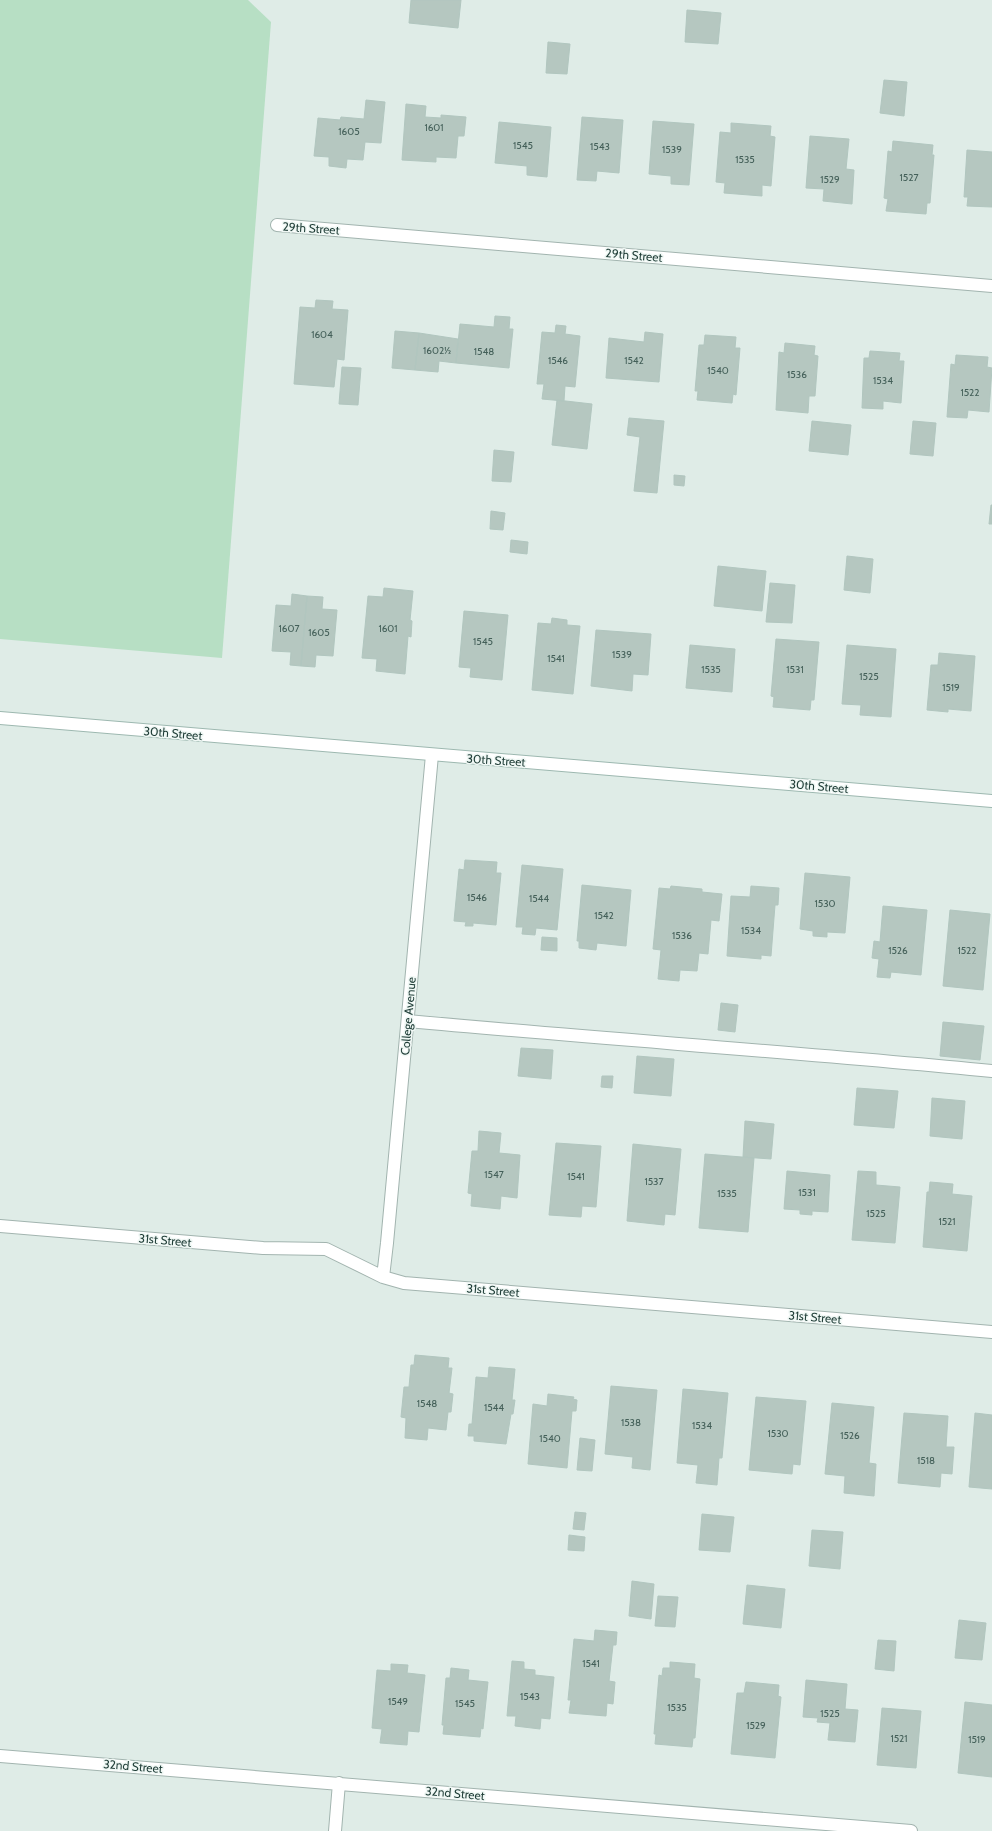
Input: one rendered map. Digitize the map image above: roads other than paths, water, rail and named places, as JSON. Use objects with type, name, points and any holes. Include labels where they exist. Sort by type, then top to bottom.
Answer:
[{"type":"street","name":"29th Street","points":[[277,225],[992,286]]},
{"type":"street","name":"30th Street","points":[[0,718],[432,755],[992,800]]},
{"type":"street","name":"College Avenue","points":[[383,1276],[432,755]]},
{"type":"street","points":[[408,1021],[992,1071]]},
{"type":"street","name":"31st Street","points":[[0,1226],[263,1248],[326,1249],[383,1276],[404,1283],[992,1332]]},
{"type":"street","name":"32nd Street","points":[[0,1756],[911,1831]]},
{"type":"street","points":[[335,1831],[339,1783]]}]
